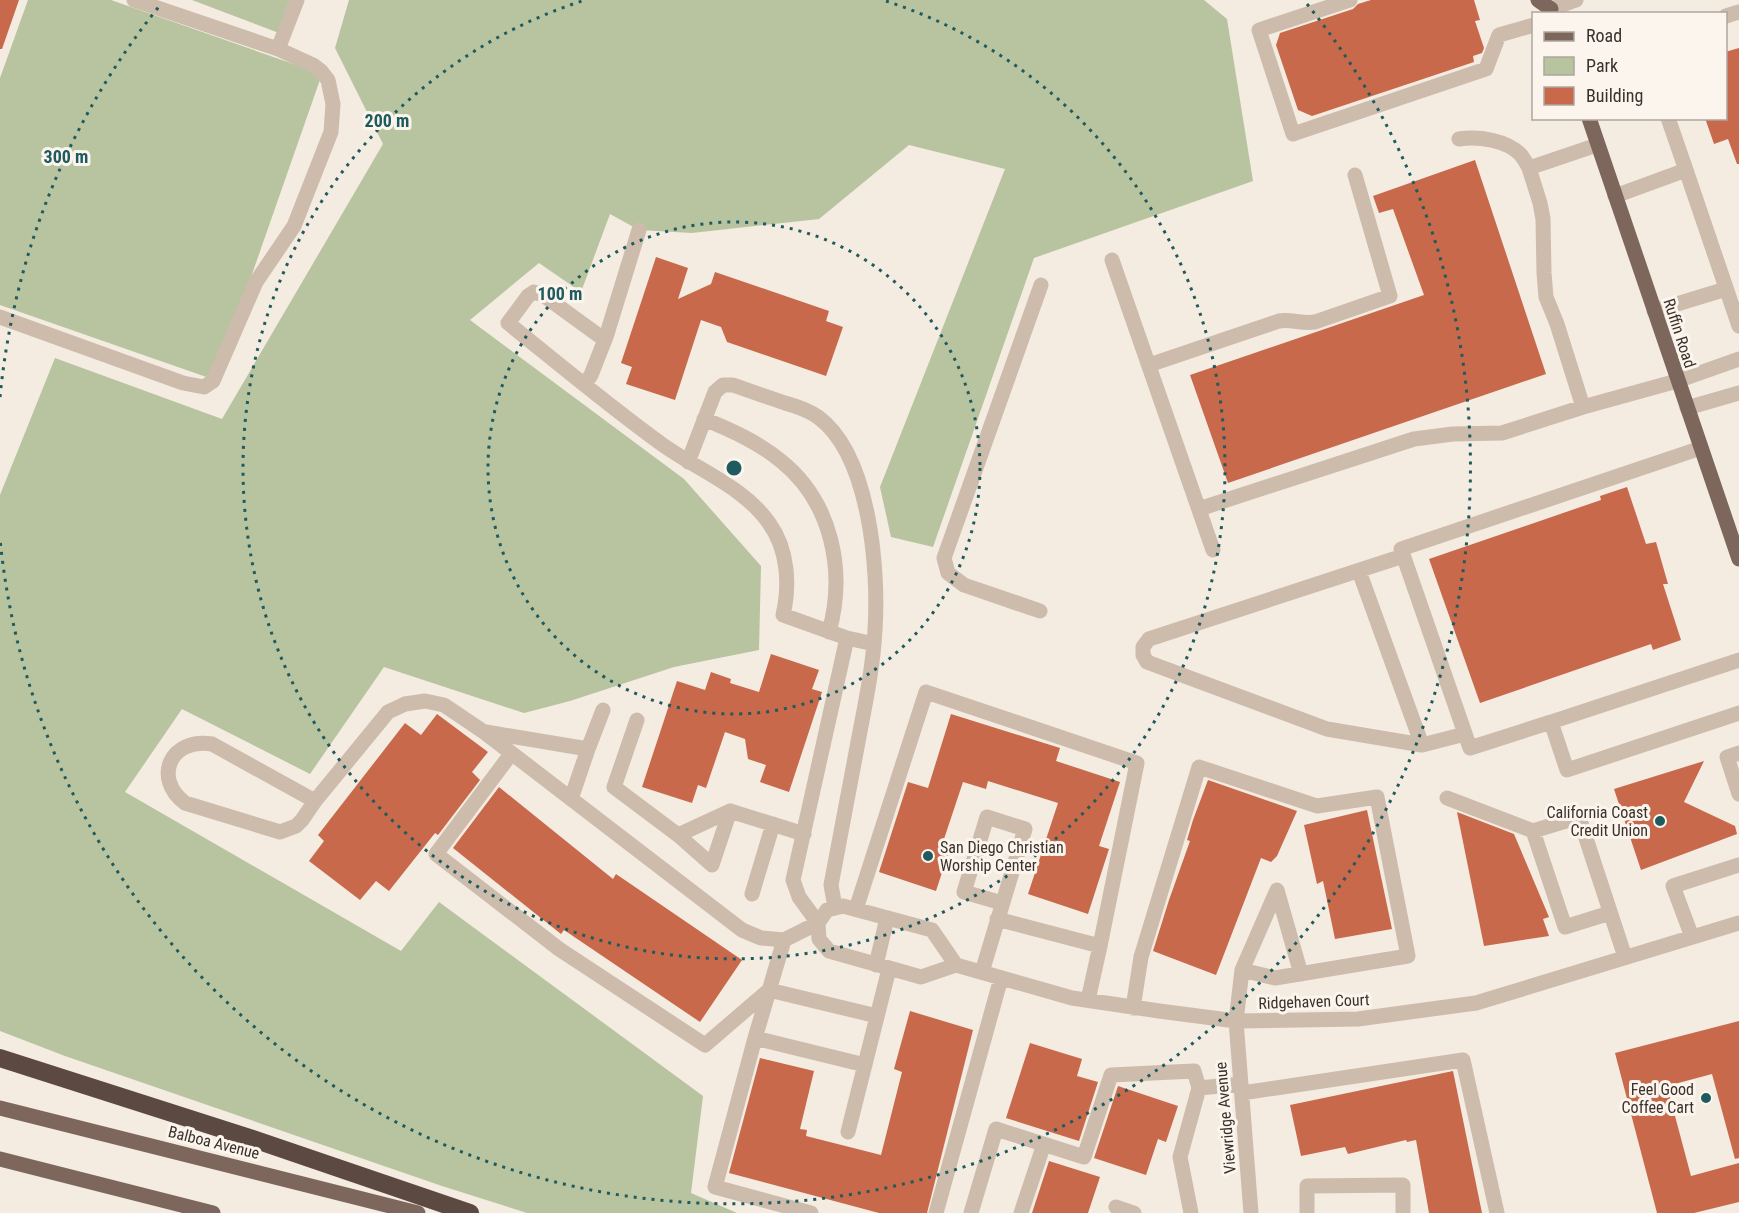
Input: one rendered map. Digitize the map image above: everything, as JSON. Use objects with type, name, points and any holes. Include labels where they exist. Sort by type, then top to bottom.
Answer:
[{"type":"highway","points":[[0,1058],[254,1139],[470,1213]]},
{"type":"main road","points":[[1538,0],[1553,8]]},
{"type":"main road","name":"Ruffin Road","points":[[1589,120],[1739,559]]},
{"type":"main road","name":"Balboa Avenue","points":[[0,1108],[418,1213]]},
{"type":"main road","points":[[0,1160],[213,1213]]},
{"type":"street","points":[[0,317],[183,383],[204,387],[212,383],[256,282],[294,226],[331,132],[333,104],[328,80],[313,65],[278,49],[134,0]]},
{"type":"street","points":[[278,49],[297,0]]},
{"type":"street","points":[[1350,0],[1259,30],[1293,134],[1486,69],[1499,35],[1532,25]]},
{"type":"street","points":[[1553,8],[1576,0]]},
{"type":"street","points":[[1669,120],[1739,326]]},
{"type":"street","points":[[1459,139],[1476,138],[1505,145],[1520,154],[1529,168],[1543,219],[1546,297],[1557,324],[1583,407]]},
{"type":"street","points":[[1529,168],[1597,145]]},
{"type":"street","points":[[1615,196],[1686,170]]},
{"type":"street","points":[[1149,365],[1273,322],[1284,320],[1310,323],[1390,296],[1355,175]]},
{"type":"street","points":[[585,384],[591,375],[606,337],[639,230]]},
{"type":"street","points":[[1112,260],[1213,550]]},
{"type":"street","points":[[1040,611],[964,585],[948,573],[944,558],[1041,285]]},
{"type":"street","points":[[1654,311],[1726,289]]},
{"type":"street","points":[[606,337],[598,335],[543,295],[534,292],[528,296],[508,323],[663,445],[727,485],[759,510],[771,524],[783,554],[787,597],[783,615],[847,638],[874,644]]},
{"type":"street","points":[[1199,509],[1414,440],[1453,434],[1502,434],[1583,407],[1677,381],[1739,359]]},
{"type":"street","points":[[688,462],[715,392],[723,385],[733,385],[806,410],[819,417],[834,433],[855,468],[863,491],[872,547],[876,630],[871,674],[831,885],[834,907]]},
{"type":"street","points":[[1687,408],[1739,393]]},
{"type":"street","points":[[704,419],[737,433],[765,449],[797,477],[814,501],[830,535],[836,561],[837,596],[829,632]]},
{"type":"street","points":[[1701,448],[1401,549],[1470,748],[1739,660]]},
{"type":"street","points":[[1403,556],[1149,639],[1143,647],[1143,655],[1147,662],[1327,729],[1422,745],[1465,734]]},
{"type":"street","points":[[1359,571],[1422,745]]},
{"type":"street","points":[[315,801],[212,744],[201,742],[190,744],[173,757],[169,766],[170,788],[176,797],[185,803],[280,832],[296,826],[302,820],[388,712],[405,704],[425,701],[444,705],[484,732],[742,930],[761,938],[784,940],[818,923],[827,910],[843,906],[856,909],[932,930],[956,965],[921,977],[829,951],[819,939],[818,923],[799,897],[793,880],[847,638]]},
{"type":"street","points":[[856,909],[926,692],[1137,763],[1088,1000]]},
{"type":"street","points":[[571,799],[603,710]]},
{"type":"street","points":[[1551,722],[1567,770],[1739,713]]},
{"type":"street","points":[[637,720],[614,787],[678,835],[712,865],[730,811]]},
{"type":"street","points":[[484,732],[588,749]]},
{"type":"street","points":[[511,754],[436,854],[559,949],[705,1045],[769,990]]},
{"type":"street","points":[[1733,755],[1739,794]]},
{"type":"street","points":[[1134,1008],[1141,957],[1199,766],[1317,806],[1377,798],[1408,956],[1275,978],[1242,970]]},
{"type":"street","points":[[1447,798],[1533,831],[1580,817],[1625,957]]},
{"type":"street","points":[[678,835],[730,811],[804,834]]},
{"type":"street","points":[[982,972],[1025,828],[987,817],[964,892],[1002,903]]},
{"type":"street","points":[[752,894],[773,824]]},
{"type":"street","points":[[1533,831],[1565,927],[1610,913]]},
{"type":"street","points":[[1692,937],[1673,886],[1739,865]]},
{"type":"street","name":"Viewridge Avenue","points":[[1251,1213],[1236,1021],[1242,970],[1277,890],[1301,974]]},
{"type":"street","points":[[848,1132],[877,1016],[887,918]]},
{"type":"street","points":[[997,919],[1100,946]]},
{"type":"street","name":"Ridgehaven Court","points":[[956,965],[1072,998],[1134,1008],[1236,1021],[1358,1019],[1476,1003],[1739,923]]},
{"type":"street","points":[[784,940],[715,1187],[811,1213]]},
{"type":"street","points":[[936,1213],[1001,978]]},
{"type":"street","points":[[769,990],[877,1016]]},
{"type":"street","points":[[755,1038],[865,1065]]},
{"type":"street","points":[[1198,1088],[1241,1089],[1463,1060],[1497,1213]]},
{"type":"street","points":[[971,1213],[996,1129],[1084,1157],[1111,1075],[1194,1071],[1198,1088],[1180,1157],[1191,1213]]},
{"type":"street","points":[[1021,1213],[1044,1144]]},
{"type":"street","points":[[1307,1213],[1307,1186],[1403,1185],[1403,1213]]},
{"type":"street","points":[[1116,1207],[1134,1213]]},
{"type":"green space","points":[[28,0],[111,0],[322,74],[215,380],[0,305],[0,78]]},
{"type":"green space","points":[[192,0],[292,0],[279,33]]},
{"type":"green space","points":[[349,0],[1204,0],[1227,19],[1253,181],[1034,258],[933,547],[891,537],[880,487],[1005,169],[909,145],[819,219],[692,233],[639,230],[610,214],[581,292],[539,263],[470,320],[684,479],[761,566],[759,650],[674,667],[570,701],[524,713],[384,667],[310,774],[182,709],[125,792],[401,951],[439,902],[703,1096],[691,1193],[737,1213],[527,1213],[65,1056],[0,1031],[0,495],[55,358],[222,419],[383,144],[335,48]]},
{"type":"building","points":[[0,0],[19,0],[2,49],[0,49]]},
{"type":"building","points":[[1371,0],[1474,0],[1480,20],[1475,21],[1484,48],[1482,53],[1473,56],[1474,62],[1312,116],[1298,110],[1276,45],[1280,33],[1353,9],[1358,4]]},
{"type":"building","points":[[1739,48],[1739,164],[1737,164],[1728,139],[1714,144],[1706,120],[1727,120],[1727,51]]},
{"type":"building","points":[[1475,160],[1546,374],[1228,483],[1190,375],[1424,295],[1393,209],[1379,213],[1373,196]]},
{"type":"building","points":[[656,257],[688,268],[678,299],[711,284],[715,272],[829,311],[826,321],[843,327],[826,376],[727,342],[721,327],[701,320],[675,400],[626,384],[632,367],[621,363]]},
{"type":"building","points":[[1627,487],[1646,544],[1656,542],[1668,584],[1663,584],[1681,640],[1653,650],[1651,644],[1480,703],[1429,559],[1601,500],[1600,496]]},
{"type":"building","points":[[771,654],[819,670],[812,689],[822,692],[789,792],[760,782],[766,765],[748,759],[745,739],[725,732],[706,788],[698,785],[692,803],[642,787],[677,681],[705,690],[711,672],[731,679],[730,683],[759,692]]},
{"type":"building","points":[[437,714],[488,752],[472,772],[480,780],[438,835],[435,833],[389,891],[376,881],[360,900],[309,861],[324,841],[318,835],[405,723],[421,735]]},
{"type":"building","points":[[951,714],[1060,748],[1056,761],[1120,782],[1099,846],[1109,849],[1088,914],[1028,894],[1058,803],[988,781],[986,789],[963,782],[943,842],[951,845],[936,891],[879,872],[908,782],[928,788]]},
{"type":"building","points":[[1704,761],[1684,802],[1735,826],[1737,834],[1641,870],[1614,789]]},
{"type":"building","points":[[1208,780],[1297,811],[1277,856],[1271,862],[1261,858],[1216,975],[1153,951],[1190,841],[1187,840],[1193,820]]},
{"type":"building","points":[[499,787],[613,879],[616,874],[742,960],[700,1022],[564,930],[561,934],[453,848]]},
{"type":"building","points":[[1367,810],[1392,929],[1335,939],[1323,881],[1317,884],[1304,825]]},
{"type":"building","points":[[1457,812],[1514,834],[1549,917],[1543,919],[1549,936],[1484,946]]},
{"type":"building","points":[[910,1011],[973,1030],[927,1213],[879,1213],[729,1173],[760,1058],[814,1071],[800,1129],[807,1130],[806,1136],[881,1155],[902,1072],[894,1069]]},
{"type":"building","points":[[1739,1021],[1739,1158],[1735,1159],[1712,1074],[1667,1086],[1691,1176],[1739,1163],[1739,1202],[1694,1213],[1657,1213],[1615,1053]]},
{"type":"building","points":[[1030,1043],[1082,1059],[1077,1076],[1098,1082],[1079,1141],[1006,1118]]},
{"type":"building","points":[[1453,1071],[1482,1213],[1429,1213],[1416,1140],[1407,1142],[1406,1140],[1348,1154],[1345,1147],[1301,1156],[1290,1105]]},
{"type":"building","points":[[1118,1086],[1178,1106],[1166,1142],[1158,1139],[1146,1175],[1094,1158]]},
{"type":"building","points":[[1049,1161],[1100,1177],[1088,1213],[1032,1213]]},
{"type":"place","name":"California Coast Credit Union","points":[[1660,821]]},
{"type":"place","name":"San Diego Christian Worship Center","points":[[928,856]]},
{"type":"place","name":"Feel Good Coffee Cart","points":[[1706,1098]]}]
